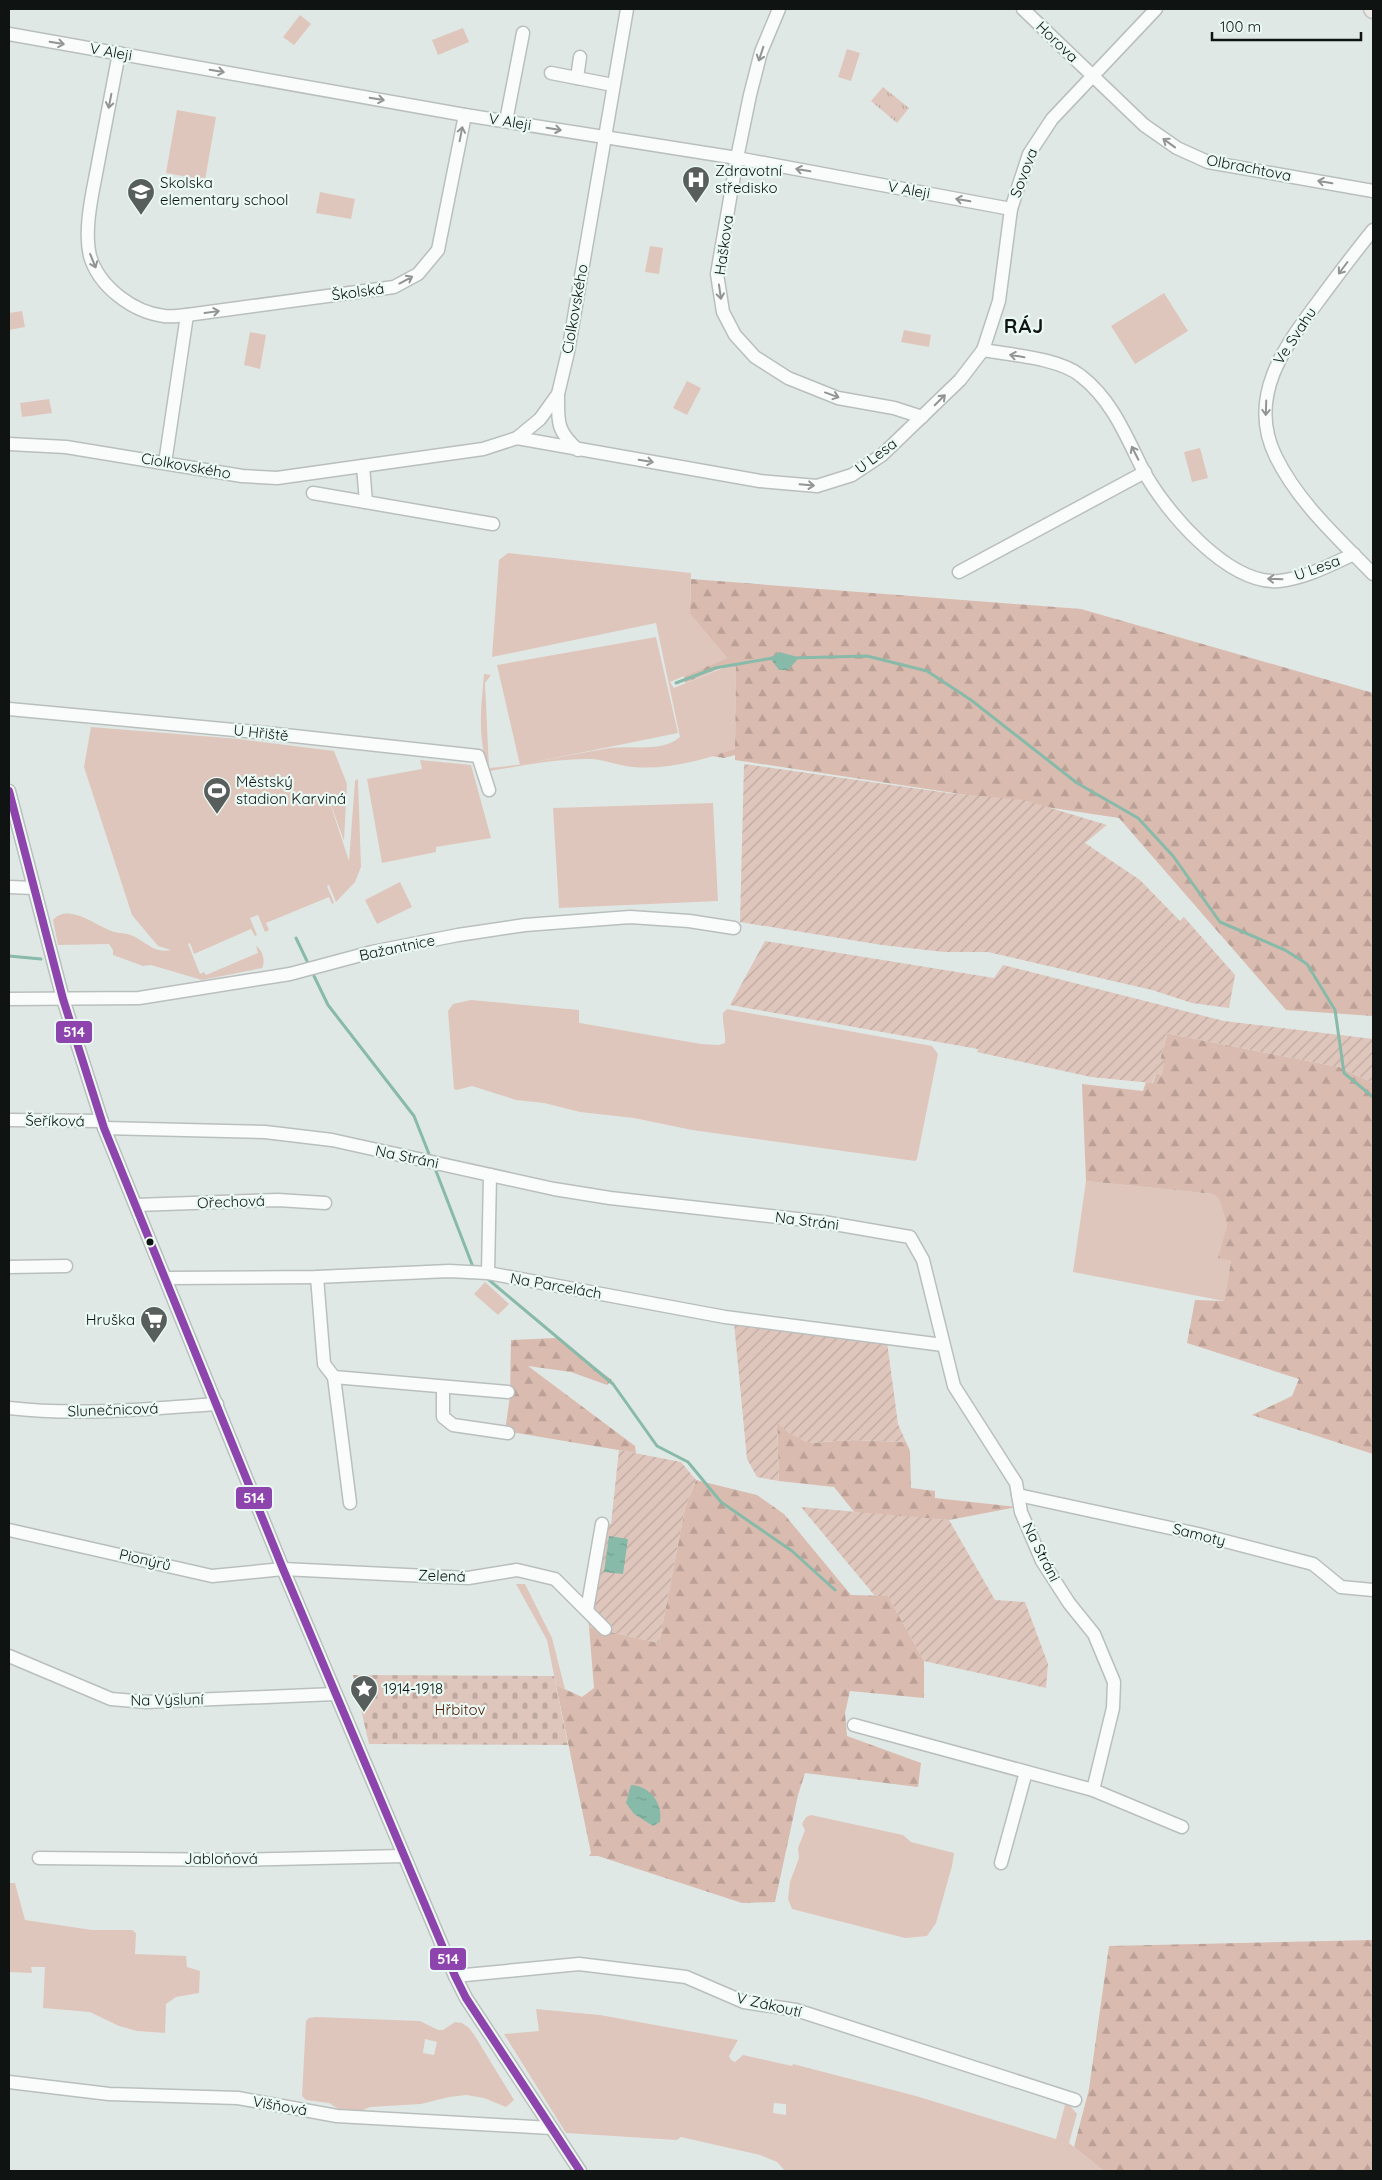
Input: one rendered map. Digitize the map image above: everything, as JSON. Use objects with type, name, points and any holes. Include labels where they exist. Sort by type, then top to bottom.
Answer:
[{"type":"street","name":"Ciolkovského","points":[[9,444],[66,447],[242,476],[277,478],[483,449],[517,438],[540,419],[558,394],[570,343],[627,9]]},
{"type":"street","name":"Haškova","points":[[779,9],[761,52],[750,95],[738,158],[718,274],[723,312],[735,335],[755,357],[788,378],[838,398],[894,408],[922,417]]},
{"type":"street","name":"Horova","points":[[1023,9],[1092,76]]},
{"type":"street","name":"Sovova","points":[[983,350],[999,301],[1011,208],[1029,154],[1052,119],[1156,9]]},
{"type":"street","points":[[506,121],[524,33]]},
{"type":"street","name":"V Aleji","points":[[9,34],[465,115],[738,158],[1011,208]]},
{"type":"street","name":"Školská","points":[[119,53],[91,203],[90,257],[103,279],[125,301],[147,312],[165,316],[187,316],[394,287],[418,274],[438,250],[465,115]]},
{"type":"street","points":[[577,78],[580,56]]},
{"type":"street","points":[[551,73],[613,85]]},
{"type":"street","name":"Olbrachtova","points":[[1092,76],[1144,125],[1176,148],[1208,162],[1373,191]]},
{"type":"street","name":"Ve Svahu","points":[[1373,230],[1296,331],[1274,369],[1268,387],[1266,422],[1275,456],[1303,499],[1373,574]]},
{"type":"street","points":[[165,463],[187,316]]},
{"type":"street","name":"U Lesa","points":[[517,438],[760,481],[817,486],[852,475],[882,455],[960,380],[983,350],[1056,364],[1080,374],[1098,391],[1115,413],[1145,472],[1170,510],[1199,542],[1225,563],[1256,577],[1278,581],[1304,576],[1354,554]]},
{"type":"street","points":[[558,394],[558,422],[565,438],[578,450]]},
{"type":"street","points":[[363,466],[366,502]]},
{"type":"street","points":[[959,572],[1145,472]]},
{"type":"street","points":[[313,493],[493,524]]},
{"type":"street","name":"U Hřiště","points":[[9,709],[257,732],[478,756],[489,790]]},
{"type":"street","points":[[9,791],[63,999],[103,1125],[283,1569],[455,1976],[466,1998],[580,2171]]},
{"type":"street","points":[[9,887],[34,888]]},
{"type":"street","name":"Bažantnice","points":[[9,999],[139,998],[290,974],[372,952],[458,935],[534,924],[630,917],[689,921],[734,928]]},
{"type":"street","name":"Šeříková","points":[[9,1120],[103,1125]]},
{"type":"street","name":"Na Stráni","points":[[103,1125],[266,1132],[332,1140],[490,1175],[610,1198],[823,1222],[910,1237],[924,1260],[954,1386],[1016,1484],[1022,1512],[1042,1561],[1069,1603],[1094,1634],[1114,1682],[1113,1708],[1093,1790]]},
{"type":"street","points":[[488,1273],[490,1175]]},
{"type":"street","name":"Ořechová","points":[[136,1205],[278,1200],[326,1203]]},
{"type":"street","points":[[9,1267],[66,1266]]},
{"type":"street","name":"Na Parcelách","points":[[166,1278],[318,1277],[449,1271],[488,1273],[725,1317],[943,1345]]},
{"type":"street","points":[[318,1277],[324,1364],[334,1376],[350,1503]]},
{"type":"street","points":[[334,1376],[508,1392]]},
{"type":"street","points":[[444,1387],[443,1417],[453,1425],[508,1433]]},
{"type":"street","name":"Slunečnicová","points":[[9,1408],[39,1412],[110,1412],[217,1404]]},
{"type":"street","name":"Samoty","points":[[1018,1495],[1227,1541],[1314,1564],[1341,1587],[1373,1590]]},
{"type":"street","points":[[587,1610],[602,1524]]},
{"type":"street","name":"Pionýrů","points":[[9,1530],[212,1576],[283,1569]]},
{"type":"street","name":"Zelená","points":[[283,1569],[468,1578],[517,1570],[555,1579],[605,1629]]},
{"type":"street","name":"Na Výsluní","points":[[9,1656],[111,1699],[146,1702],[335,1694]]},
{"type":"street","points":[[854,1725],[1093,1790],[1182,1827]]},
{"type":"street","points":[[1001,1863],[1026,1772]]},
{"type":"street","name":"Jabloňová","points":[[39,1858],[238,1860],[403,1856]]},
{"type":"street","name":"V Zákoutí","points":[[455,1976],[578,1964],[686,1977],[744,2002],[796,2010],[1075,2100]]},
{"type":"street","name":"Višňová","points":[[9,2082],[109,2094],[238,2098],[337,2116],[551,2128]]},
{"type":"green space","points":[[300,15],[311,24],[294,45],[283,37]]},
{"type":"green space","points":[[463,28],[469,42],[438,55],[432,40]]},
{"type":"green space","points":[[847,49],[860,53],[851,81],[838,77]]},
{"type":"green space","points":[[883,87],[909,108],[897,123],[871,101]]},
{"type":"green space","points":[[177,110],[216,117],[205,180],[166,173]]},
{"type":"green space","points":[[320,192],[355,199],[351,219],[316,213]]},
{"type":"green space","points":[[650,246],[663,248],[659,274],[645,272]]},
{"type":"green space","points":[[1164,293],[1188,331],[1135,364],[1111,326]]},
{"type":"green space","points":[[22,311],[25,327],[9,330],[9,313]]},
{"type":"green space","points":[[904,330],[931,335],[929,347],[901,342]]},
{"type":"green space","points":[[250,332],[266,335],[260,369],[244,365]]},
{"type":"green space","points":[[687,381],[701,388],[687,415],[673,408]]},
{"type":"green space","points":[[49,399],[52,413],[22,417],[20,403]]},
{"type":"green space","points":[[1200,448],[1208,478],[1192,482],[1184,452]]},
{"type":"green space","points":[[508,553],[691,573],[690,614],[727,658],[670,682],[674,688],[733,664],[736,667],[735,749],[672,766],[646,768],[592,759],[579,759],[489,771],[481,735],[484,674],[491,675],[485,683],[489,768],[610,748],[655,747],[672,742],[680,737],[656,623],[492,657],[499,560]]},
{"type":"green space","points":[[691,579],[1081,609],[1373,693],[1373,1016],[1286,1010],[1119,818],[735,760],[735,755],[724,758],[712,756],[735,749],[736,667],[731,664],[685,683],[684,676],[727,658],[690,614]]},
{"type":"green space","points":[[656,637],[678,733],[520,765],[497,665]]},
{"type":"green space","name":"Městský stadion Karviná","points":[[91,727],[239,739],[334,751],[347,784],[344,841],[327,794],[349,861],[355,781],[358,779],[361,867],[355,882],[336,902],[329,885],[327,886],[334,903],[332,904],[329,897],[266,923],[269,930],[265,932],[258,915],[250,918],[257,935],[255,936],[251,929],[194,954],[190,943],[188,944],[200,974],[204,972],[206,975],[258,953],[256,946],[263,956],[262,968],[202,980],[151,965],[143,966],[113,955],[113,950],[109,944],[58,945],[53,920],[60,915],[67,914],[83,917],[114,932],[131,935],[155,949],[171,950],[158,946],[132,915],[84,767]]},
{"type":"green space","points":[[420,760],[471,765],[491,838],[436,847],[436,852],[382,863],[367,779],[422,769]]},
{"type":"green space","points":[[744,764],[948,793],[1024,800],[1107,825],[1085,843],[1140,880],[1180,921],[1184,917],[1235,975],[1229,1008],[1192,1003],[1152,990],[988,952],[944,952],[882,945],[740,922]]},
{"type":"green space","points":[[713,803],[718,901],[559,908],[553,808]]},
{"type":"green space","points":[[400,882],[412,907],[377,924],[365,900]]},
{"type":"green space","points":[[765,941],[994,978],[1003,965],[1224,1021],[1373,1039],[1373,1083],[1339,1067],[1165,1033],[1167,1035],[1160,1058],[1165,1060],[1162,1075],[1156,1073],[1152,1083],[1091,1077],[977,1052],[978,1049],[730,1005]]},
{"type":"green space","points":[[471,1000],[579,1010],[580,1023],[701,1044],[719,1045],[725,1043],[723,1013],[727,1009],[932,1046],[938,1054],[917,1159],[915,1161],[692,1130],[634,1118],[580,1112],[544,1103],[516,1100],[472,1086],[454,1089],[448,1011],[453,1004]]},
{"type":"green space","points":[[1165,1033],[1339,1067],[1373,1083],[1373,1454],[1252,1415],[1292,1396],[1299,1379],[1187,1343],[1195,1300],[1224,1301],[1231,1261],[1218,1258],[1227,1225],[1219,1198],[1213,1194],[1086,1181],[1082,1084],[1143,1091],[1146,1082],[1153,1083],[1156,1073],[1161,1075],[1160,1059],[1167,1035]]},
{"type":"green space","points":[[1086,1181],[1213,1194],[1219,1197],[1227,1225],[1219,1258],[1231,1261],[1224,1301],[1073,1272]]},
{"type":"green space","points":[[485,1282],[509,1304],[498,1315],[474,1294]]},
{"type":"green space","points":[[734,1323],[887,1342],[898,1424],[906,1442],[852,1440],[809,1443],[788,1432],[777,1423],[779,1481],[757,1477],[747,1459]]},
{"type":"green space","points":[[556,1338],[612,1380],[607,1385],[571,1372],[528,1366],[635,1446],[636,1453],[505,1431],[510,1396],[511,1340]]},
{"type":"green space","points":[[777,1422],[788,1432],[809,1443],[852,1440],[906,1442],[910,1451],[911,1488],[935,1491],[935,1498],[1017,1507],[949,1520],[855,1513],[834,1487],[779,1481]]},
{"type":"green space","points":[[619,1450],[681,1462],[696,1480],[685,1508],[659,1643],[589,1627],[588,1615],[606,1524],[611,1524]]},
{"type":"green space","points":[[696,1480],[757,1495],[784,1514],[851,1595],[888,1596],[924,1661],[924,1698],[850,1691],[845,1713],[847,1736],[921,1763],[918,1787],[805,1773],[798,1795],[775,1902],[742,1903],[598,1856],[589,1856],[591,1853],[556,1685],[582,1697],[594,1688],[589,1627],[659,1643],[685,1508]]},
{"type":"green space","points":[[801,1507],[949,1520],[995,1600],[1025,1602],[1048,1664],[1046,1688],[924,1661],[888,1596],[875,1596]]},
{"type":"green space","points":[[516,1584],[525,1584],[552,1638],[565,1689],[556,1685],[547,1640]]},
{"type":"green space","name":"Hřbitov","points":[[353,1675],[554,1676],[568,1745],[369,1744]]},
{"type":"green space","points":[[811,1815],[903,1835],[911,1842],[954,1853],[936,1923],[927,1936],[905,1938],[792,1909],[788,1899],[790,1882],[799,1858],[798,1848],[805,1830],[802,1824],[806,1817]]},
{"type":"green space","points":[[9,1883],[15,1883],[25,1920],[92,1930],[132,1930],[136,1933],[135,1954],[186,1956],[187,1967],[200,1971],[199,1993],[176,1997],[166,2004],[165,2033],[137,2031],[119,2026],[90,2012],[43,2008],[45,1967],[31,1967],[32,1973],[9,1972]]},
{"type":"green space","points":[[1373,1940],[1373,2171],[1104,2171],[1074,2147],[1089,2089],[1109,1946]]},
{"type":"green space","points":[[536,2009],[600,2015],[738,2040],[729,2056],[735,2062],[743,2055],[792,2066],[793,2064],[916,2096],[1056,2139],[1066,2101],[1077,2114],[1069,2143],[1104,2171],[785,2171],[777,2162],[760,2155],[681,2137],[677,2140],[566,2133],[504,2034],[539,2031]],"holes":[[[774,2103],[786,2104],[786,2115],[773,2113]]]},
{"type":"green space","points":[[309,2018],[420,2021],[438,2030],[443,2030],[455,2022],[462,2023],[475,2036],[514,2100],[506,2107],[484,2098],[466,2095],[421,2104],[370,2107],[354,2114],[345,2113],[329,2103],[306,2100],[302,2096],[306,2021]],"holes":[[[425,2039],[437,2042],[434,2055],[423,2053]]]},
{"type":"water","points":[[779,652],[794,656],[797,660],[788,670],[779,670],[770,658]]},
{"type":"water","points":[[609,1536],[628,1539],[623,1574],[604,1572]]},
{"type":"water","points":[[631,1785],[644,1789],[654,1797],[659,1808],[660,1822],[653,1826],[634,1814],[626,1803]]},
{"type":"waterway","points":[[792,658],[867,656],[927,671],[971,700],[1077,783],[1138,818],[1173,856],[1220,922],[1285,950],[1307,964],[1335,1010],[1344,1073],[1373,1097]]},
{"type":"waterway","points":[[676,683],[715,668],[773,658]]},
{"type":"waterway","points":[[296,938],[307,961]]},
{"type":"waterway","points":[[9,956],[41,959]]},
{"type":"waterway","points":[[314,976],[328,1005],[414,1116],[429,1154]]},
{"type":"waterway","points":[[436,1171],[473,1267]]},
{"type":"waterway","points":[[489,1280],[613,1384],[657,1446],[688,1462],[721,1502],[792,1551],[835,1590]]},
{"type":"transit line","name":"514","points":[[9,791],[63,999],[104,1128],[283,1569],[455,1976],[466,1998],[580,2171]]},
{"type":"place","name":"Zdravotní středisko","points":[[696,204]]},
{"type":"place","name":"Skolska elementary school","points":[[141,216]]},
{"type":"place","name":"Městský stadion Karviná","points":[[217,815]]},
{"type":"place","name":"Hruška","points":[[154,1344]]},
{"type":"place","name":"1914-1918","points":[[364,1713]]},
{"type":"district","name":"RÁJ","points":[[1024,326]]}]
